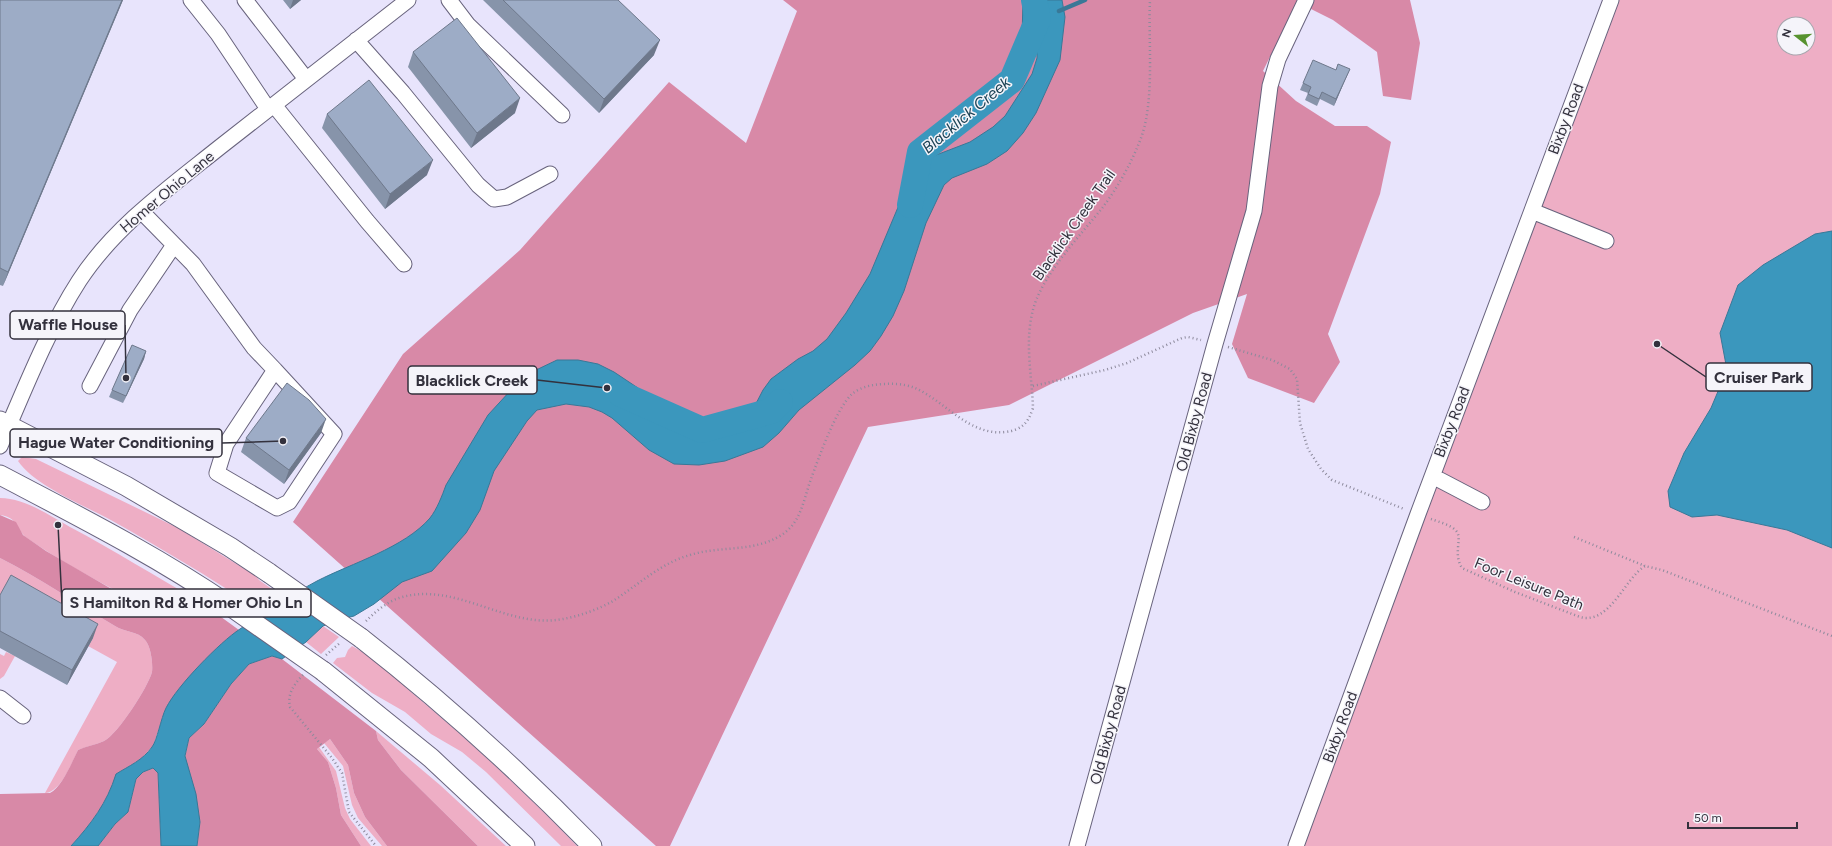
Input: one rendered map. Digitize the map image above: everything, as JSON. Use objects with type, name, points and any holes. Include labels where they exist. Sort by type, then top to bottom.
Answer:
[{"type":"main road","points":[[4,423],[133,490],[230,547],[361,638],[436,698],[490,746],[592,846]]},
{"type":"main road","points":[[0,475],[109,531],[178,571],[323,671],[431,758],[525,846]]},
{"type":"street","points":[[191,0],[218,34],[271,107],[404,264]]},
{"type":"street","points":[[245,0],[306,79]]},
{"type":"street","name":"Homer Ohio Lane","points":[[0,446],[4,423],[52,331],[79,281],[111,240],[142,212],[271,107],[408,0]]},
{"type":"street","points":[[449,0],[468,25],[562,115]]},
{"type":"street","name":"Old Bixby Road","points":[[1077,846],[1215,344],[1254,211],[1270,86],[1278,58],[1306,0]]},
{"type":"street","name":"Bixby Road","points":[[1296,846],[1418,514],[1611,0]]},
{"type":"street","points":[[356,40],[478,185],[494,199],[508,198],[550,174]]},
{"type":"street","points":[[1532,211],[1606,241]]},
{"type":"street","points":[[142,212],[193,264],[254,348],[275,370],[334,434],[289,502],[278,508],[217,473],[226,444],[275,370]]},
{"type":"street","points":[[90,386],[130,310],[174,245]]},
{"type":"street","points":[[1440,480],[1482,502]]},
{"type":"street","points":[[0,698],[23,716]]},
{"type":"path","name":"Blacklick Creek Trail","points":[[466,600],[503,612],[528,618],[547,620],[563,619],[611,602],[679,558],[692,554],[754,545],[777,538],[796,522],[822,451],[842,408],[851,395],[861,388],[873,385],[892,384],[913,387],[970,423],[984,430],[999,433],[1013,431],[1023,427],[1029,419],[1033,408],[1029,332],[1032,313],[1037,299],[1058,262],[1104,205],[1121,180],[1141,138],[1147,114],[1149,92],[1150,0]]},
{"type":"path","name":"Foor Leisure Path","points":[[1033,386],[1105,370],[1127,363],[1182,338],[1188,337],[1272,360],[1290,369],[1297,379],[1300,423],[1308,449],[1321,469],[1332,480],[1452,528],[1457,532],[1457,558],[1462,568],[1560,611],[1585,618],[1597,616],[1608,608],[1638,571],[1645,566]]},
{"type":"path","points":[[1574,537],[1645,566],[1662,570],[1832,636]]},
{"type":"shaded area","points":[[783,0],[1410,0],[1420,43],[1411,100],[1383,96],[1377,52],[1333,20],[1297,2],[1263,71],[1296,101],[1335,126],[1367,126],[1391,142],[1380,194],[1328,334],[1340,362],[1314,403],[1248,378],[1232,344],[1247,294],[1193,313],[1009,405],[868,427],[670,846],[656,846],[293,522],[403,354],[520,250],[669,82],[746,143],[797,11]]},
{"type":"shaded area","points":[[1611,0],[1832,0],[1832,846],[1296,846]]},
{"type":"shaded area","points":[[22,457],[36,459],[178,528],[256,576],[259,580],[286,599],[265,614],[168,553],[47,486],[25,470],[18,461]]},
{"type":"shaded area","points":[[0,498],[27,504],[45,513],[199,601],[179,606],[159,608],[140,604],[131,600],[38,546],[23,535],[14,521],[6,516],[0,515]]},
{"type":"shaded area","points":[[0,515],[16,522],[23,535],[46,551],[131,601],[150,607],[169,608],[199,601],[239,630],[197,670],[166,708],[153,746],[141,759],[120,772],[101,808],[86,829],[71,846],[0,846],[0,794],[50,793],[54,790],[66,774],[78,750],[104,741],[110,737],[124,720],[139,699],[152,672],[151,655],[149,646],[139,635],[115,626],[0,558]]},
{"type":"shaded area","points":[[0,558],[115,626],[139,635],[149,646],[151,655],[152,672],[139,699],[124,720],[110,737],[104,741],[78,750],[65,776],[56,788],[50,792],[45,793],[117,662],[88,646],[93,638],[0,599]]},
{"type":"shaded area","points":[[323,626],[339,637],[321,654],[306,642]]},
{"type":"shaded area","points":[[352,646],[378,663],[499,769],[577,846],[561,846],[486,772],[462,752],[431,734],[405,712],[372,693],[333,663],[337,658],[345,657],[348,650]]},
{"type":"shaded area","points":[[6,652],[15,656],[4,676],[0,679],[0,654],[4,656]]},
{"type":"shaded area","points":[[272,656],[282,659],[376,731],[378,740],[401,770],[478,846],[387,846],[365,817],[354,793],[348,765],[330,739],[317,749],[328,762],[336,788],[341,815],[361,846],[197,846],[200,822],[185,757],[189,738],[204,724],[231,684],[249,664]]},
{"type":"shaded area","points":[[376,731],[440,785],[506,846],[478,846],[401,770],[378,740]]},
{"type":"shaded area","points":[[330,739],[348,765],[354,793],[365,817],[387,846],[382,846],[358,818],[352,805],[343,766],[324,743]]},
{"type":"shaded area","points":[[319,747],[336,771],[345,808],[350,819],[371,846],[361,846],[341,815],[336,788],[328,762],[317,749]]},
{"type":"shaded area","points":[[153,768],[158,773],[161,846],[98,846],[115,824],[128,812],[136,779],[143,772]]},
{"type":"water","points":[[1023,0],[1062,0],[1065,17],[1060,60],[1036,113],[1023,133],[1007,151],[987,164],[952,178],[944,185],[926,223],[904,291],[893,316],[881,336],[870,351],[799,410],[779,433],[763,447],[725,461],[699,465],[674,464],[649,450],[612,418],[602,412],[589,407],[566,404],[537,410],[527,421],[494,471],[480,510],[466,533],[432,571],[402,582],[374,604],[354,616],[323,626],[306,642],[282,659],[272,656],[249,664],[231,684],[204,724],[189,738],[185,756],[196,794],[200,822],[197,846],[161,846],[158,773],[153,768],[143,772],[136,779],[128,812],[115,824],[98,846],[71,846],[98,813],[116,774],[140,759],[152,747],[156,740],[166,708],[179,688],[200,665],[232,635],[278,604],[317,581],[377,554],[419,529],[435,511],[446,485],[488,415],[511,390],[534,371],[557,360],[578,360],[598,364],[614,372],[638,388],[656,412],[672,425],[687,431],[726,433],[740,426],[748,419],[763,390],[771,379],[798,359],[813,351],[827,339],[846,313],[870,274],[909,181],[920,164],[931,157],[970,142],[993,127],[1005,116],[1032,74],[1037,58],[1037,47],[1033,37],[1022,37]]},
{"type":"water","points":[[1832,231],[1832,548],[1787,530],[1717,515],[1692,517],[1670,507],[1668,491],[1684,453],[1711,408],[1727,370],[1720,333],[1738,285],[1763,265],[1815,234]]},
{"type":"building","points":[[0,0],[122,0],[8,272],[0,268]]},
{"type":"building","points":[[503,0],[618,0],[660,40],[604,99]]},
{"type":"building","points":[[457,18],[520,98],[477,133],[413,52]]},
{"type":"building","points":[[1313,60],[1336,70],[1338,64],[1350,69],[1336,99],[1322,92],[1319,99],[1308,94],[1311,87],[1303,83]]},
{"type":"building","points":[[369,80],[433,160],[390,194],[327,114]]},
{"type":"building","points":[[132,345],[146,351],[126,396],[112,390]]},
{"type":"building","points":[[287,383],[309,400],[326,419],[289,470],[246,438]]},
{"type":"building","points":[[11,575],[98,624],[72,670],[0,631],[0,595]]},
{"type":"waterway","name":"Blacklick Creek","points":[[910,205],[920,152],[1012,80],[1038,19],[1034,0]]},
{"type":"waterway","points":[[1059,11],[1085,0]]},
{"type":"waterway","name":"Blacklick Creek","points":[[621,394],[702,430],[771,411],[780,402]]},
{"type":"place","name":"Cruiser Park","points":[[1657,344]]},
{"type":"place","name":"Waffle House","points":[[126,378]]},
{"type":"place","name":"Blacklick Creek","points":[[607,388]]},
{"type":"place","name":"Hague Water Conditioning","points":[[283,441]]},
{"type":"place","name":"S Hamilton Rd & Homer Ohio Ln","points":[[58,525]]}]
